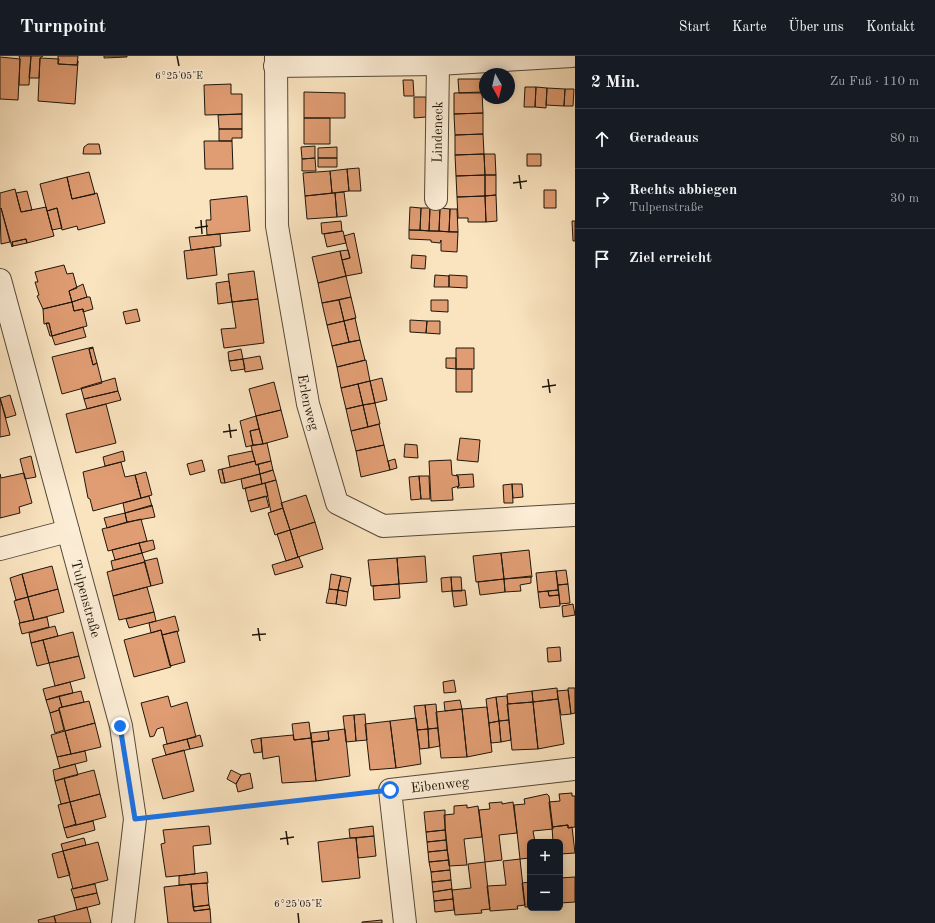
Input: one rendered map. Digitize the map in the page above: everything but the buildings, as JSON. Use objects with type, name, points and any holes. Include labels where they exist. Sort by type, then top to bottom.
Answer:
[{"type":"street","points":[[275,61],[400,60],[438,64],[572,56]]},
{"type":"street","name":"Erlenweg","points":[[275,61],[277,226],[308,404],[337,503],[383,526],[575,515]]},
{"type":"street","name":"Lindeneck","points":[[436,199],[438,64]]},
{"type":"street","name":"Tulpenstraße","points":[[0,280],[120,726],[135,819],[123,923]]},
{"type":"street","points":[[0,550],[68,531]]},
{"type":"street","name":"Eibenweg","points":[[405,923],[390,790],[575,769]]},
{"type":"path","points":[[135,819],[390,790]]},
{"type":"route","points":[[120,726],[135,819],[390,790]]}]
